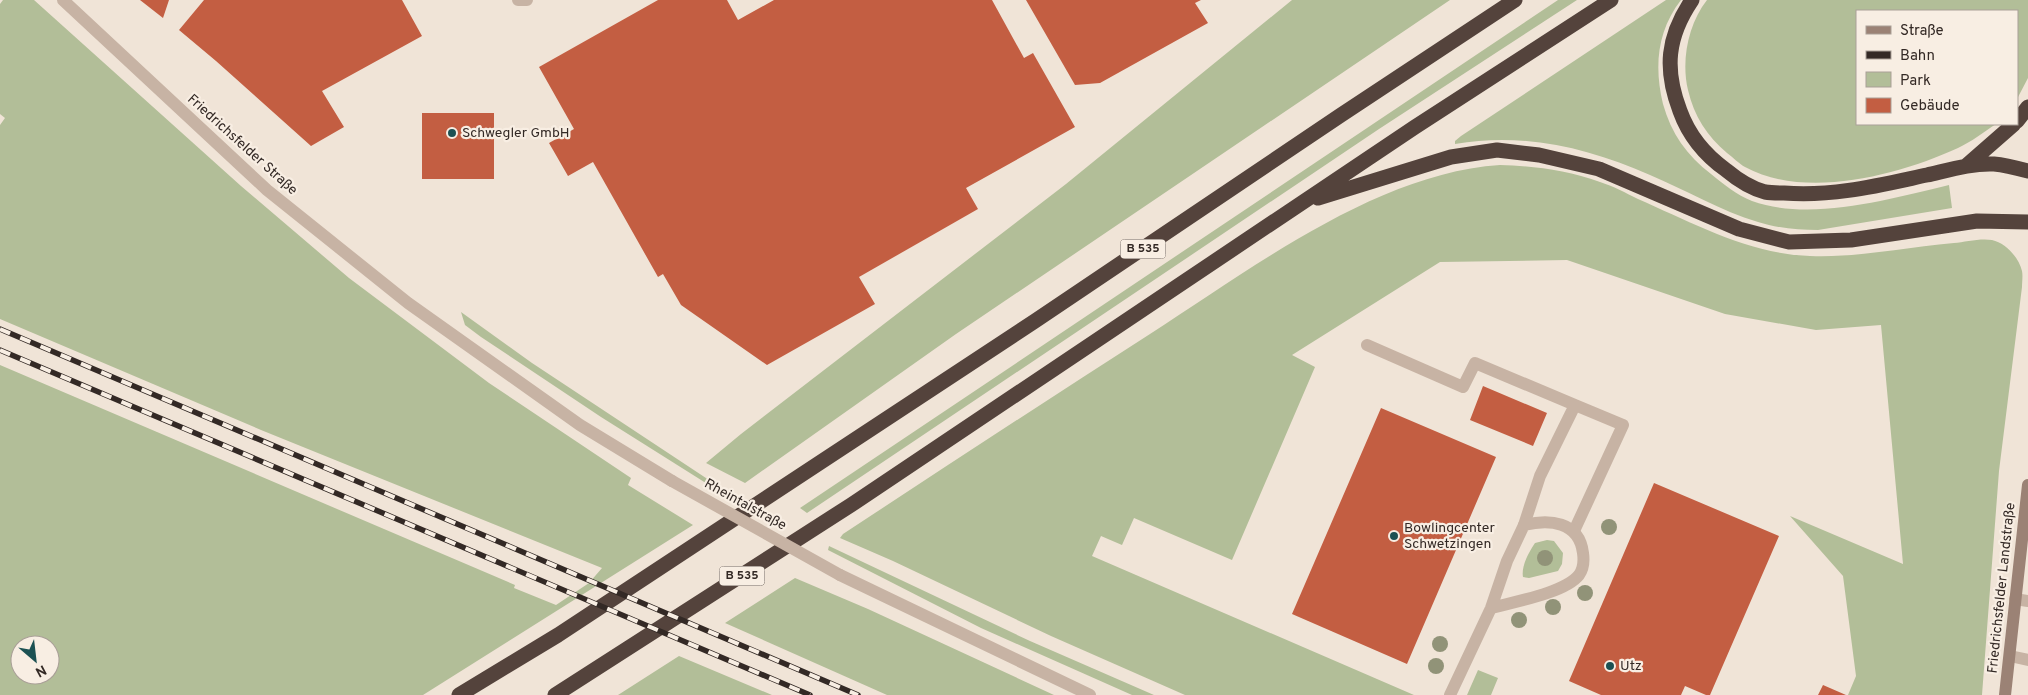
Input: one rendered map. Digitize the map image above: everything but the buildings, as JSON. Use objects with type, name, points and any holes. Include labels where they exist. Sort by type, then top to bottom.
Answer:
[{"type":"highway","name":"B 535","points":[[459,695],[558,635],[1027,327],[1515,0]]},
{"type":"highway","name":"B 535","points":[[555,695],[851,505],[1415,127],[1611,0]]},
{"type":"highway","points":[[1692,0],[1684,12],[1673,37],[1669,64],[1674,97],[1684,123],[1697,144],[1715,162],[1741,182],[1766,192],[1800,195],[1871,187],[1966,166],[1994,164],[2028,171]]},
{"type":"highway","points":[[2018,120],[2028,107]]},
{"type":"highway","points":[[1966,166],[2013,125]]},
{"type":"highway","points":[[1302,203],[1450,157],[1497,150],[1539,155],[1599,169],[1739,229],[1789,242],[1851,240],[1977,221],[2028,222]]},
{"type":"main road","name":"Friedrichsfelder Landstraße","points":[[2005,695],[2010,656],[2022,600],[2028,484]]},
{"type":"street","name":"Friedrichsfelder Straße","points":[[62,0],[267,190],[408,303]]},
{"type":"street","points":[[518,0],[527,0]]},
{"type":"street","name":"Rheintalstraße","points":[[408,303],[580,425],[672,481],[840,575],[1090,695]]},
{"type":"street","points":[[1367,345],[1464,387],[1475,363],[1623,425],[1574,531]]},
{"type":"street","points":[[1450,695],[1491,608],[1507,561],[1524,525],[1540,476],[1575,405]]},
{"type":"street","points":[[1491,608],[1563,587],[1579,574],[1584,562],[1582,546],[1574,531],[1559,524],[1540,521],[1524,525]]},
{"type":"street","points":[[2010,656],[2028,660]]},
{"type":"green space","points":[[3,0],[34,0],[241,186],[349,278],[489,383],[631,478],[628,485],[693,525],[423,695],[0,695],[0,365],[515,585],[514,588],[556,605],[589,583],[602,568],[261,430],[0,319],[0,125],[5,118],[0,114],[0,4]]},
{"type":"green space","points":[[1292,0],[1450,0],[956,334],[745,483],[706,463],[1066,184]]},
{"type":"green space","points":[[1558,0],[1577,0],[1379,129],[807,513],[800,508]]},
{"type":"green space","points":[[1666,0],[1681,0],[1673,12],[1662,37],[1658,63],[1660,90],[1666,115],[1675,134],[1687,152],[1725,185],[1752,201],[1775,207],[1825,209],[1876,202],[1949,185],[1952,208],[1818,230],[1803,230],[1765,224],[1744,217],[1627,165],[1579,150],[1531,141],[1506,140],[1455,144],[1455,141],[1461,136]]},
{"type":"green space","points":[[1707,0],[2028,0],[2028,78],[2018,97],[2018,10],[1856,10],[1856,125],[1995,125],[1958,148],[1881,175],[1824,183],[1796,182],[1769,177],[1743,166],[1727,153],[1707,132],[1694,108],[1688,90],[1685,67],[1691,31],[1700,10]]},
{"type":"green space","points":[[1500,165],[1550,169],[1588,178],[1615,188],[1722,236],[1765,250],[1787,254],[1810,256],[1846,255],[1983,239],[2002,244],[2011,252],[2018,261],[2022,271],[2022,287],[1999,471],[1982,695],[1848,695],[1856,676],[1843,576],[1790,516],[1903,564],[1881,325],[1816,330],[1725,314],[1567,260],[1440,262],[1292,355],[1315,367],[1232,560],[1134,518],[1122,545],[1101,536],[1092,556],[1414,695],[1185,695],[1051,636],[840,538],[843,534],[1230,281],[1317,228],[1362,205],[1408,186],[1454,172]]},
{"type":"green space","points":[[461,312],[532,363],[712,482],[709,485],[601,417],[481,337],[465,325]]},
{"type":"green space","points":[[1547,540],[1554,541],[1563,553],[1562,564],[1558,571],[1529,578],[1523,577],[1524,564],[1535,543]]},
{"type":"green space","points":[[829,546],[1030,641],[1154,695],[1132,695],[981,628],[828,550]]},
{"type":"green space","points":[[795,578],[868,609],[1054,695],[887,695],[725,623]]},
{"type":"green space","points":[[679,656],[772,695],[618,695]]},
{"type":"green space","points":[[1478,670],[1498,678],[1491,695],[1467,695]]},
{"type":"railway","points":[[0,329],[858,695]]},
{"type":"railway","points":[[0,350],[810,695]]},
{"type":"place","name":"Schwegler GmbH","points":[[452,133]]},
{"type":"place","name":"Bowlingcenter Schwetzingen","points":[[1394,536]]},
{"type":"place","name":"Utz","points":[[1610,666]]}]
